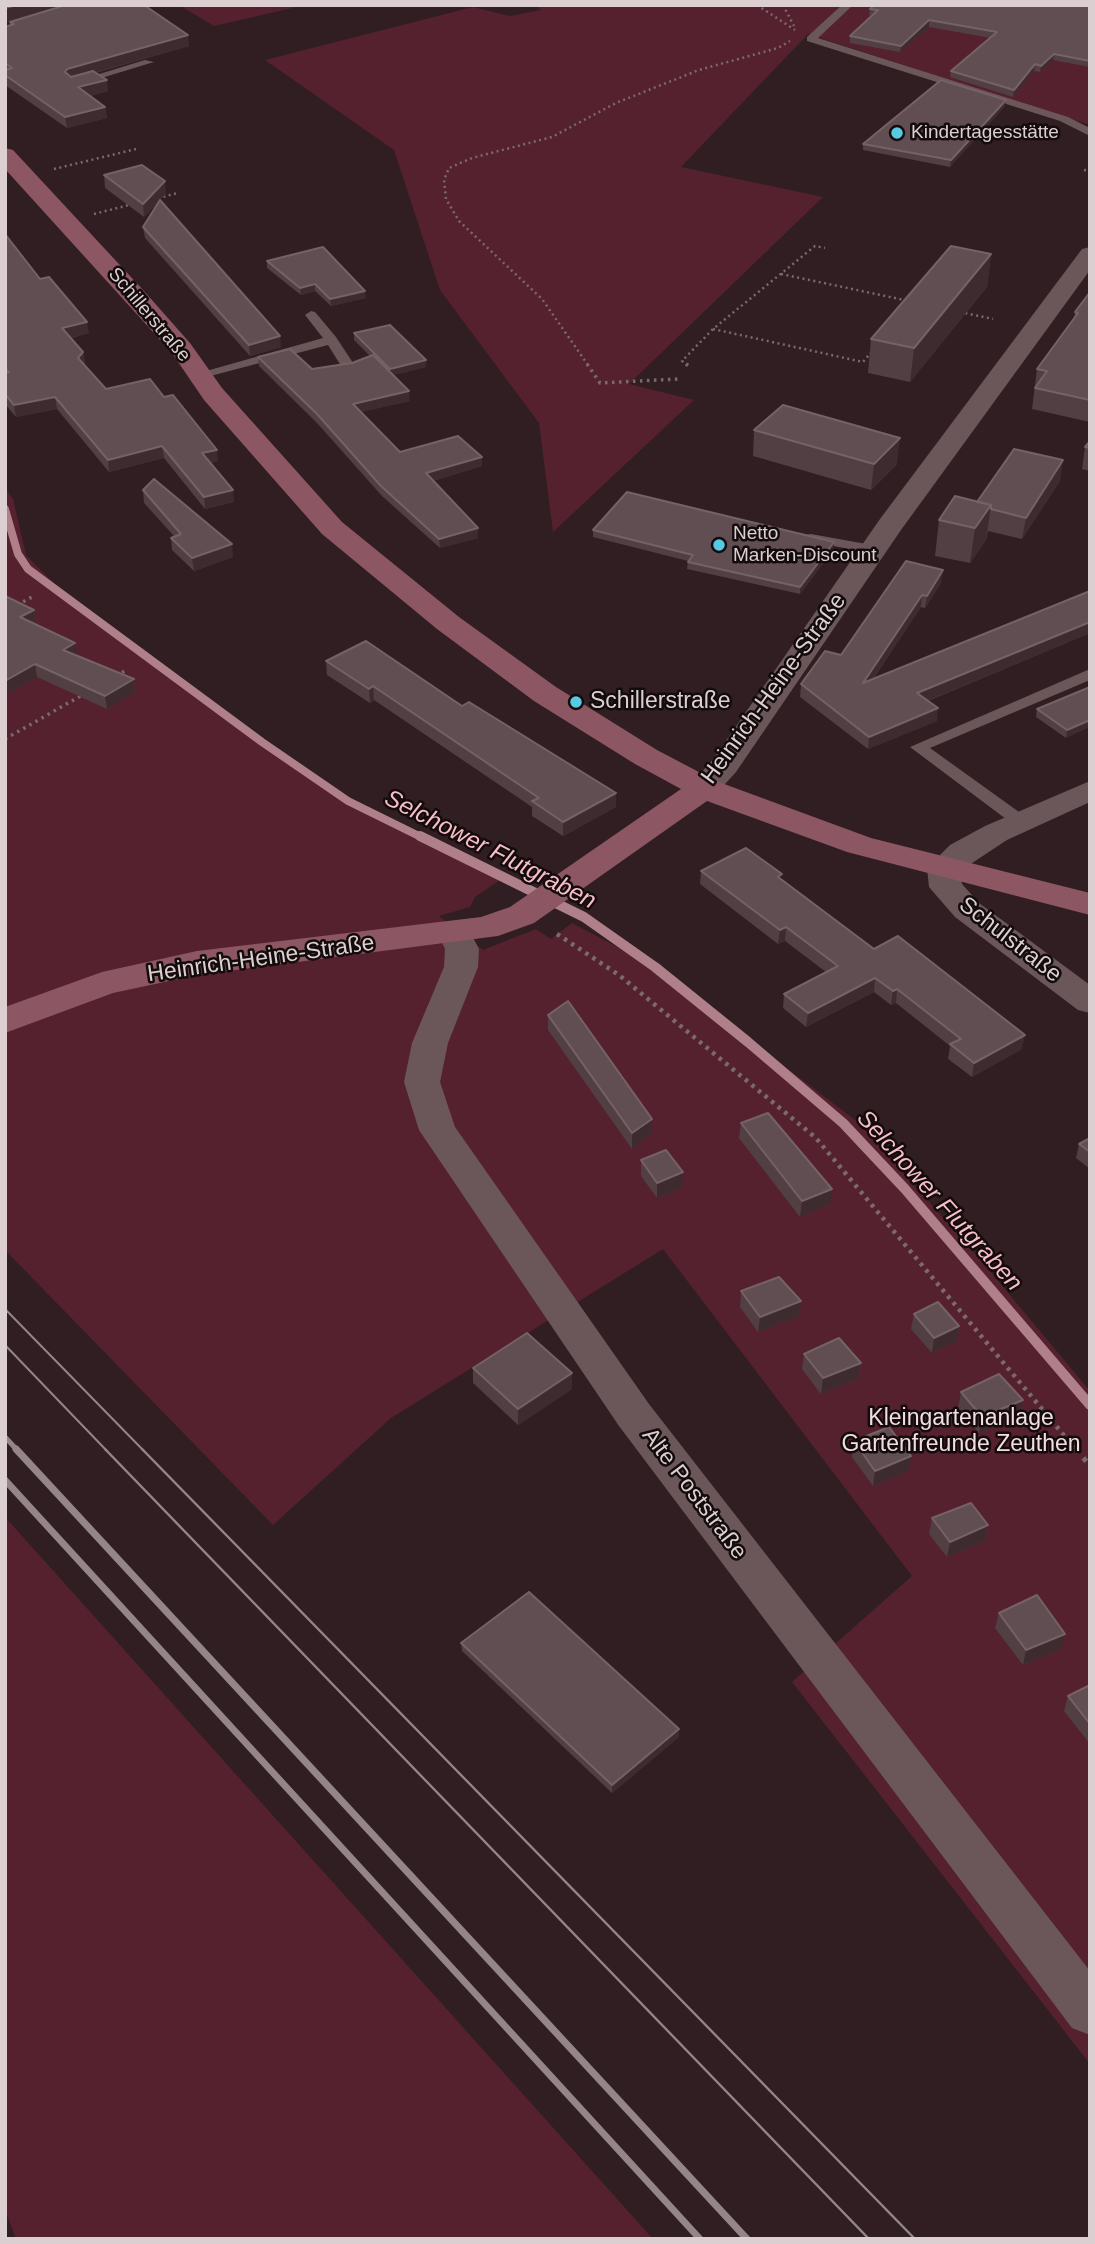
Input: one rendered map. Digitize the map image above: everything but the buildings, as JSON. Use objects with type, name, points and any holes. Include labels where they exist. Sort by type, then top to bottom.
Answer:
[{"type":"street","name":"Schillerstraße","points":[[5,155],[181,348],[199,375],[332,528],[448,623],[545,694],[621,742],[704,788],[859,845],[1090,904]]},
{"type":"street","name":"Heinrich-Heine-Straße","points":[[5,1021],[102,984],[147,972],[197,963],[456,934],[486,928],[522,915],[575,880],[704,788],[724,765],[873,549],[1090,254]]},
{"type":"street","points":[[943,868],[962,852],[1020,821],[1090,790]]},
{"type":"street","name":"Schulstraße","points":[[943,868],[946,887],[968,910],[1090,1002]]},
{"type":"street","name":"Alte Poststraße","points":[[456,934],[462,949],[461,967],[430,1043],[422,1082],[437,1130],[634,1415],[1090,2011]]},
{"type":"lane","points":[[848,5],[811,39],[1064,119],[1090,133]]},
{"type":"lane","points":[[74,83],[149,62]]},
{"type":"lane","points":[[311,315],[348,366]]},
{"type":"lane","points":[[199,375],[331,340]]},
{"type":"lane","points":[[806,537],[873,549]]},
{"type":"lane","points":[[1020,821],[918,747],[1090,674]]},
{"type":"path","points":[[757,5],[798,32]]},
{"type":"path","points":[[783,5],[798,32]]},
{"type":"path","points":[[678,379],[600,383],[542,299],[459,221],[446,199],[444,180],[449,168],[472,158],[552,137],[616,103],[699,70],[778,48],[789,42],[798,32]]},
{"type":"path","points":[[50,170],[135,149]]},
{"type":"path","points":[[1084,170],[1090,171]]},
{"type":"path","points":[[154,199],[178,193]]},
{"type":"path","points":[[89,215],[142,202]]},
{"type":"path","points":[[690,367],[682,361],[713,329],[815,246],[825,248]]},
{"type":"path","points":[[780,273],[915,303]]},
{"type":"path","points":[[956,311],[993,319]]},
{"type":"path","points":[[713,329],[863,362],[880,342]]},
{"type":"path","points":[[13,607],[32,597]]},
{"type":"path","points":[[107,681],[128,669]]},
{"type":"path","points":[[5,739],[96,688]]},
{"type":"path","points":[[557,934],[619,975],[816,1138],[1090,1466]]},
{"type":"green space","points":[[179,5],[305,5],[214,26]]},
{"type":"green space","points":[[535,5],[1090,5],[1090,125],[808,34],[681,167],[823,197],[629,384],[694,400],[553,532],[539,423],[440,290],[394,150],[265,60],[473,7],[510,16],[541,10]]},
{"type":"green space","name":"Kleingartenanlage Gartenfreunde Zeuthen","points":[[5,488],[13,499],[26,555],[70,600],[311,779],[500,880],[475,897],[470,907],[439,916],[483,950],[536,929],[551,939],[572,923],[625,951],[691,995],[859,1123],[978,1257],[1090,1391],[1090,2064],[792,1682],[912,1576],[663,1249],[391,1418],[273,1525],[5,1250]]},
{"type":"green space","points":[[5,1517],[653,2239],[16,2239],[5,2210]]},
{"type":"waterway","name":"Selchower Flutgraben","points":[[5,509],[18,554],[28,569],[262,742],[348,801],[423,838]]},
{"type":"waterway","name":"Selchower Flutgraben","points":[[420,836],[584,917],[655,967],[748,1042],[843,1123],[905,1189],[1090,1405]]},
{"type":"tram line","points":[[5,1309],[144,1451]]},
{"type":"tram line","points":[[5,1345],[107,1451]]},
{"type":"tram line","points":[[105,1449],[869,2239]]},
{"type":"tram line","points":[[142,1449],[915,2239]]},
{"type":"railway","points":[[5,1437],[18,1451]]},
{"type":"railway","points":[[16,1449],[747,2239]]},
{"type":"railway","points":[[5,1480],[700,2239]]},
{"type":"place","name":"Kindertagesstätte","points":[[897,133]]},
{"type":"place","name":"Netto Marken-Discount","points":[[719,545]]},
{"type":"place","name":"Schillerstraße","points":[[576,702]]}]
